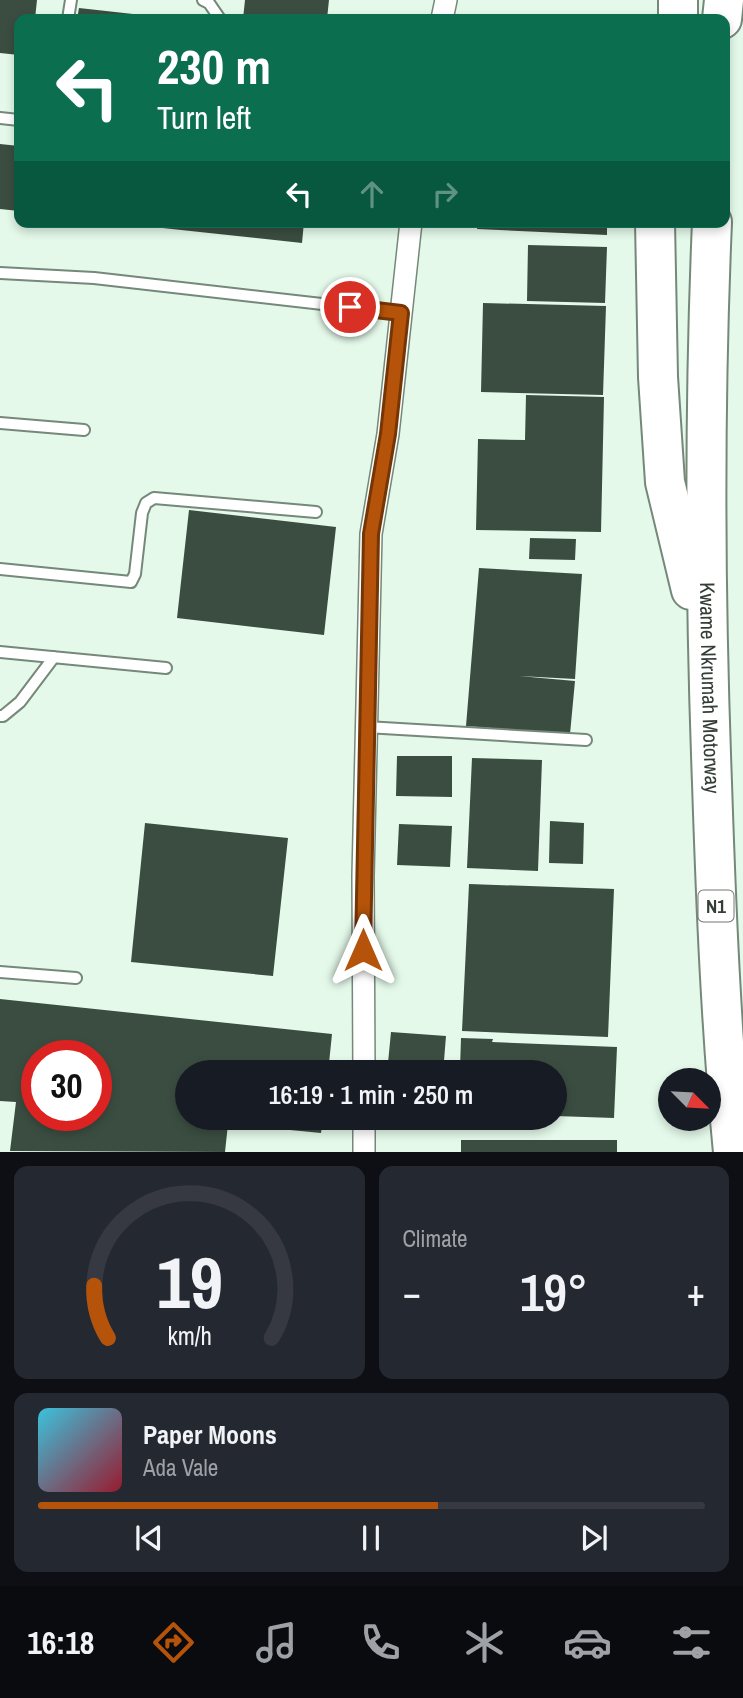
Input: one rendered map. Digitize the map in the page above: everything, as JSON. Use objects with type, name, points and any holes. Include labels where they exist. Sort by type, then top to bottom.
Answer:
[{"type":"highway","points":[[655,228],[658,377],[665,482],[708,660]]},
{"type":"highway","points":[[656,275],[660,228]]},
{"type":"highway","name":"Kwame Nkrumah Motorway","points":[[712,228],[705,565],[718,954],[733,1152]]},
{"type":"street","points":[[364,1060],[363,876],[371,534],[388,434],[410,228]]},
{"type":"street","points":[[364,1130],[364,1152]]},
{"type":"lane","points":[[203,0],[209,3],[217,14]]},
{"type":"lane","points":[[0,272],[94,278],[401,313]]},
{"type":"lane","points":[[0,423],[84,430]]},
{"type":"lane","points":[[0,569],[131,582],[135,575],[142,513],[146,503],[154,498],[316,512]]},
{"type":"lane","points":[[0,652],[166,668]]},
{"type":"lane","points":[[0,716],[20,702],[54,657]]},
{"type":"lane","points":[[366,727],[586,740]]},
{"type":"lane","points":[[0,972],[76,978]]},
{"type":"building","points":[[0,0],[37,0],[36,14],[14,14],[14,54],[0,53]]},
{"type":"building","points":[[245,0],[329,0],[328,14],[244,14]]},
{"type":"building","points":[[79,8],[133,14],[78,14]]},
{"type":"building","points":[[0,144],[14,145],[14,210],[0,209]]},
{"type":"building","points":[[162,228],[303,228],[302,243]]},
{"type":"building","points":[[607,228],[607,235],[477,229]]},
{"type":"building","points":[[528,245],[607,247],[605,303],[527,301]]},
{"type":"building","points":[[483,303],[606,306],[603,395],[481,392]]},
{"type":"building","points":[[526,395],[604,397],[601,532],[476,530],[478,439],[525,440]]},
{"type":"building","points":[[189,510],[336,527],[324,635],[177,618]]},
{"type":"building","points":[[530,538],[576,539],[575,560],[529,559]]},
{"type":"building","points":[[479,568],[582,574],[575,679],[519,676],[575,681],[570,734],[466,726]]},
{"type":"building","points":[[397,756],[452,756],[452,797],[396,796]]},
{"type":"building","points":[[472,758],[542,760],[538,871],[467,868]]},
{"type":"building","points":[[550,821],[584,823],[583,864],[549,863]]},
{"type":"building","points":[[145,823],[288,838],[273,976],[131,962]]},
{"type":"building","points":[[399,824],[452,826],[450,867],[397,865]]},
{"type":"building","points":[[469,884],[614,889],[608,1037],[462,1031]]},
{"type":"building","points":[[0,999],[332,1034],[329,1060],[175,1060],[175,1130],[227,1130],[225,1152],[10,1151],[16,1102],[0,1101]]},
{"type":"building","points":[[391,1032],[446,1036],[444,1060],[388,1060]]},
{"type":"building","points":[[461,1038],[493,1039],[492,1042],[617,1047],[614,1118],[567,1116],[567,1060],[460,1060]]},
{"type":"building","points":[[290,1130],[321,1130],[321,1133]]},
{"type":"building","points":[[461,1140],[617,1140],[617,1152],[461,1152]]},
{"type":"route","points":[[350,307],[401,313],[388,434],[371,534],[363,950]]}]
